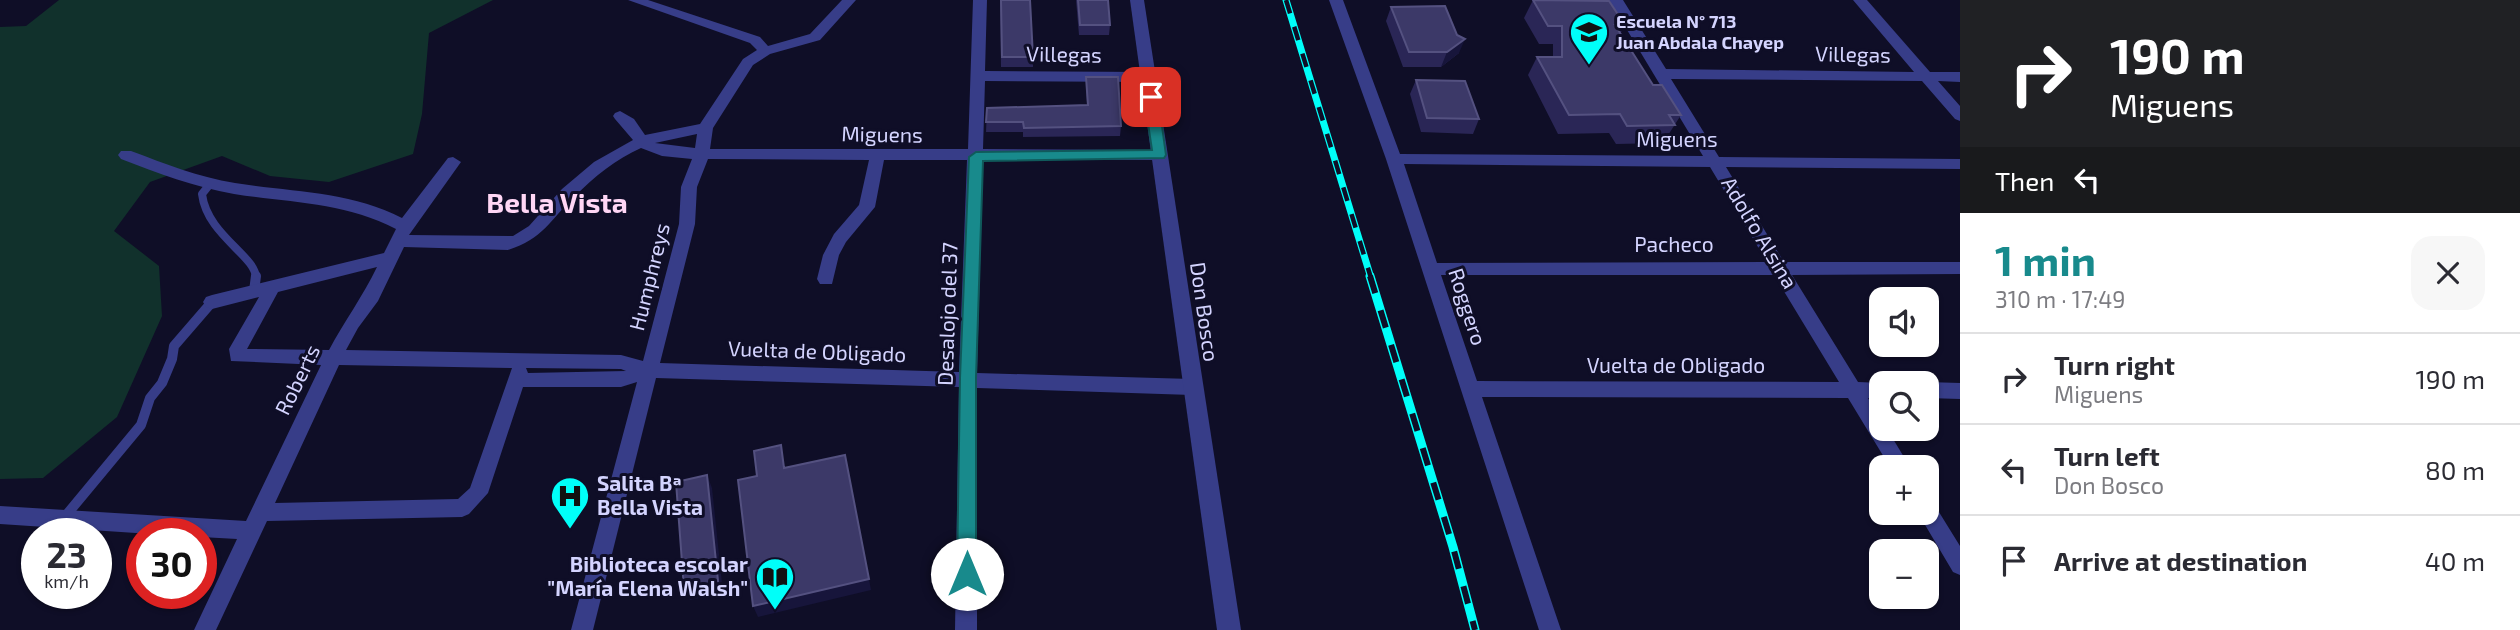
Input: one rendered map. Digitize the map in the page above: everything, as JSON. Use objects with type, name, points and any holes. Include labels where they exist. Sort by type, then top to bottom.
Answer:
[{"type":"street","points":[[635,0],[755,40],[765,51]]},
{"type":"street","name":"Humphreys","points":[[582,630],[687,224],[689,187],[702,154],[705,128],[748,62],[765,51],[815,37],[849,0]]},
{"type":"street","name":"Desalojo del 37","points":[[966,630],[968,378],[980,0]]},
{"type":"street","name":"Don Bosco","points":[[1137,0],[1229,630]]},
{"type":"street","name":"Roggero","points":[[1336,0],[1394,159],[1550,630]]},
{"type":"street","name":"Adolfo Alsina","points":[[1616,0],[1893,455]]},
{"type":"street","points":[[1860,0],[1960,116]]},
{"type":"street","name":"Villegas","points":[[1661,74],[1960,77]]},
{"type":"street","name":"Villegas","points":[[979,76],[1148,76]]},
{"type":"street","points":[[620,116],[633,124],[642,141]]},
{"type":"street","points":[[126,155],[210,184],[306,196],[376,212],[402,234],[508,244],[522,241],[532,235],[567,194],[599,165],[626,147],[658,134],[705,128]]},
{"type":"street","name":"Miguens","points":[[642,141],[656,150],[702,154],[976,157],[1159,155]]},
{"type":"street","points":[[826,279],[831,255],[840,238],[867,207],[877,156]]},
{"type":"street","name":"Miguens","points":[[1394,159],[1960,164]]},
{"type":"street","name":"Roberts","points":[[205,630],[352,323],[372,296],[388,258],[402,234],[453,162]]},
{"type":"street","points":[[212,302],[388,258]]},
{"type":"street","name":"Pacheco","points":[[1430,269],[1960,268]]},
{"type":"street","name":"Vuelta de Obligado","points":[[262,289],[269,295],[238,349],[237,356],[621,362],[650,370],[1192,387]]},
{"type":"street","points":[[260,512],[462,508],[478,493],[523,360]]},
{"type":"street","name":"Vuelta de Obligado","points":[[516,380],[621,380],[650,370]]},
{"type":"street","name":"Vuelta de Obligado","points":[[1470,389],[1869,390]]},
{"type":"street","points":[[1939,390],[1960,391]]},
{"type":"street","points":[[0,514],[41,518]]},
{"type":"street","points":[[112,523],[251,531]]},
{"type":"street","points":[[1936,525],[1960,565]]},
{"type":"lane","points":[[210,184],[202,194],[202,203],[222,236],[237,252],[253,263],[262,289]]},
{"type":"lane","points":[[64,518],[141,425],[150,398],[162,383],[172,359],[174,346],[212,302]]},
{"type":"green space","points":[[59,0],[493,0],[429,33],[422,114],[413,154],[329,182],[270,176],[222,156],[150,182],[114,231],[159,266],[162,316],[117,417],[43,478],[0,479],[0,27],[26,26]]},
{"type":"building","points":[[1001,0],[1030,0],[1033,57],[1002,57]]},
{"type":"building","points":[[1078,0],[1108,0],[1110,25],[1080,25]]},
{"type":"building","points":[[1533,0],[1609,1],[1625,25],[1615,25],[1653,85],[1662,85],[1681,115],[1669,115],[1675,125],[1627,126],[1620,114],[1569,115],[1537,57],[1562,57],[1562,26],[1548,26]]},
{"type":"building","points":[[1445,6],[1457,35],[1465,39],[1447,52],[1409,52],[1391,7]]},
{"type":"building","points":[[1086,77],[1118,77],[1121,126],[1024,128],[1023,122],[986,122],[987,108],[1088,105]]},
{"type":"building","points":[[1416,80],[1465,81],[1479,119],[1427,118]]},
{"type":"building","points":[[781,445],[784,468],[845,455],[869,579],[753,606],[738,480],[757,476],[754,451]]},
{"type":"building","points":[[707,475],[718,581],[684,589],[676,482]]},
{"type":"railway","points":[[1286,0],[1371,278]]},
{"type":"railway","points":[[1370,276],[1453,547],[1475,630]]},
{"type":"place","name":"Escuela N° 713 Juan Abdala Chayep","points":[[1589,66]]},
{"type":"place","name":"Salita Bª Bella Vista","points":[[570,530]]},
{"type":"place","name":"Biblioteca escolar \"María Elena Walsh\"","points":[[775,611]]},
{"type":"district","name":"Bella Vista","points":[[557,203]]},
{"type":"route","points":[[967,574],[968,378],[976,157],[1159,155],[1151,97]]}]
